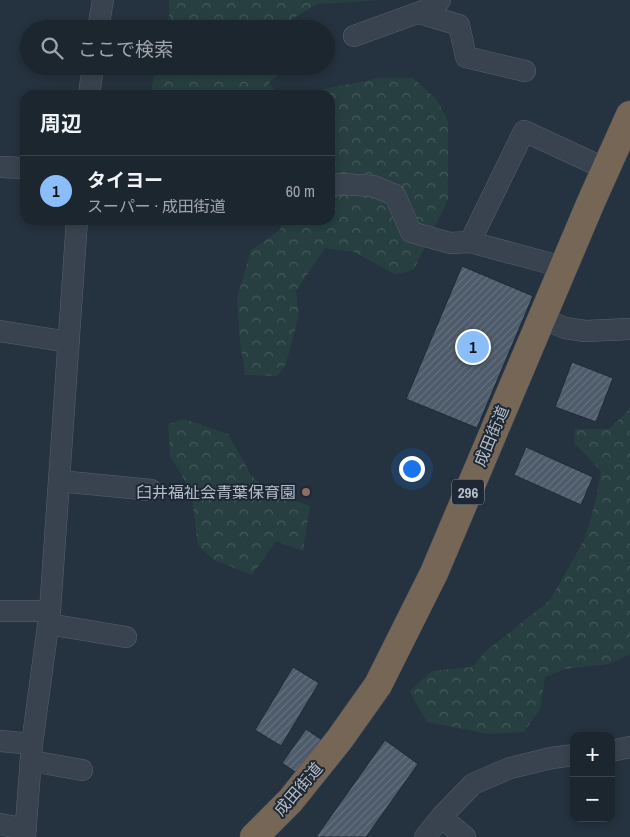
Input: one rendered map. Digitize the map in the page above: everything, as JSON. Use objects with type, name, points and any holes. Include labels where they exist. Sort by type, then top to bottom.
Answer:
[{"type":"highway","name":"成田街道","points":[[254,837],[290,801],[339,740],[378,685],[434,573],[563,267],[630,116]]},
{"type":"street","points":[[100,20],[103,0]]},
{"type":"street","points":[[354,36],[434,7],[440,0]]},
{"type":"street","points":[[419,13],[458,25],[466,57],[525,71]]},
{"type":"street","points":[[90,90],[92,75]]},
{"type":"street","points":[[470,242],[524,130],[606,169]]},
{"type":"street","points":[[0,167],[20,168]]},
{"type":"street","points":[[335,185],[373,186],[395,195],[412,232],[450,243],[470,242],[563,267]]},
{"type":"street","points":[[0,824],[25,833],[31,752],[49,617],[77,225]]},
{"type":"street","points":[[542,318],[565,328],[585,331],[630,329]]},
{"type":"street","points":[[0,331],[68,342]]},
{"type":"street","points":[[59,481],[150,490]]},
{"type":"street","points":[[0,611],[49,617],[126,637]]},
{"type":"street","points":[[0,741],[82,770]]},
{"type":"street","points":[[615,750],[630,747]]},
{"type":"street","points":[[425,837],[440,817],[473,784],[510,768],[570,756]]},
{"type":"street","points":[[440,817],[465,837]]},
{"type":"green space","points":[[169,0],[381,0],[317,4],[291,20],[168,20]]},
{"type":"green space","points":[[154,75],[278,75],[269,83],[274,90],[152,90]]},
{"type":"green space","points":[[380,78],[413,78],[437,100],[448,121],[448,200],[414,269],[396,275],[354,252],[325,248],[296,291],[299,315],[286,364],[278,376],[245,375],[237,298],[251,250],[279,231],[282,225],[335,225],[335,90],[319,90]]},
{"type":"green space","points":[[630,409],[630,654],[609,664],[565,669],[545,677],[540,709],[524,732],[488,734],[427,722],[409,691],[432,671],[472,667],[486,651],[550,600],[585,538],[596,499],[601,471],[574,443],[575,429],[609,429]]},
{"type":"green space","points":[[184,419],[228,434],[251,475],[268,490],[310,506],[303,551],[276,541],[252,575],[214,560],[198,546],[191,491],[170,456],[168,424]]},
{"type":"building","points":[[462,266],[533,296],[477,428],[406,399]]},
{"type":"building","points":[[572,362],[613,378],[596,422],[555,407]]},
{"type":"building","points":[[526,447],[593,477],[581,505],[514,475]]},
{"type":"building","points":[[293,667],[319,683],[281,746],[255,730]]},
{"type":"building","points":[[306,729],[322,740],[298,774],[282,763]]},
{"type":"building","points":[[385,740],[418,764],[366,837],[316,837]]},
{"type":"place","name":"タイヨー","points":[[473,347]]},
{"type":"place","name":"臼井福祉会青葉保育園","points":[[306,492]]}]
